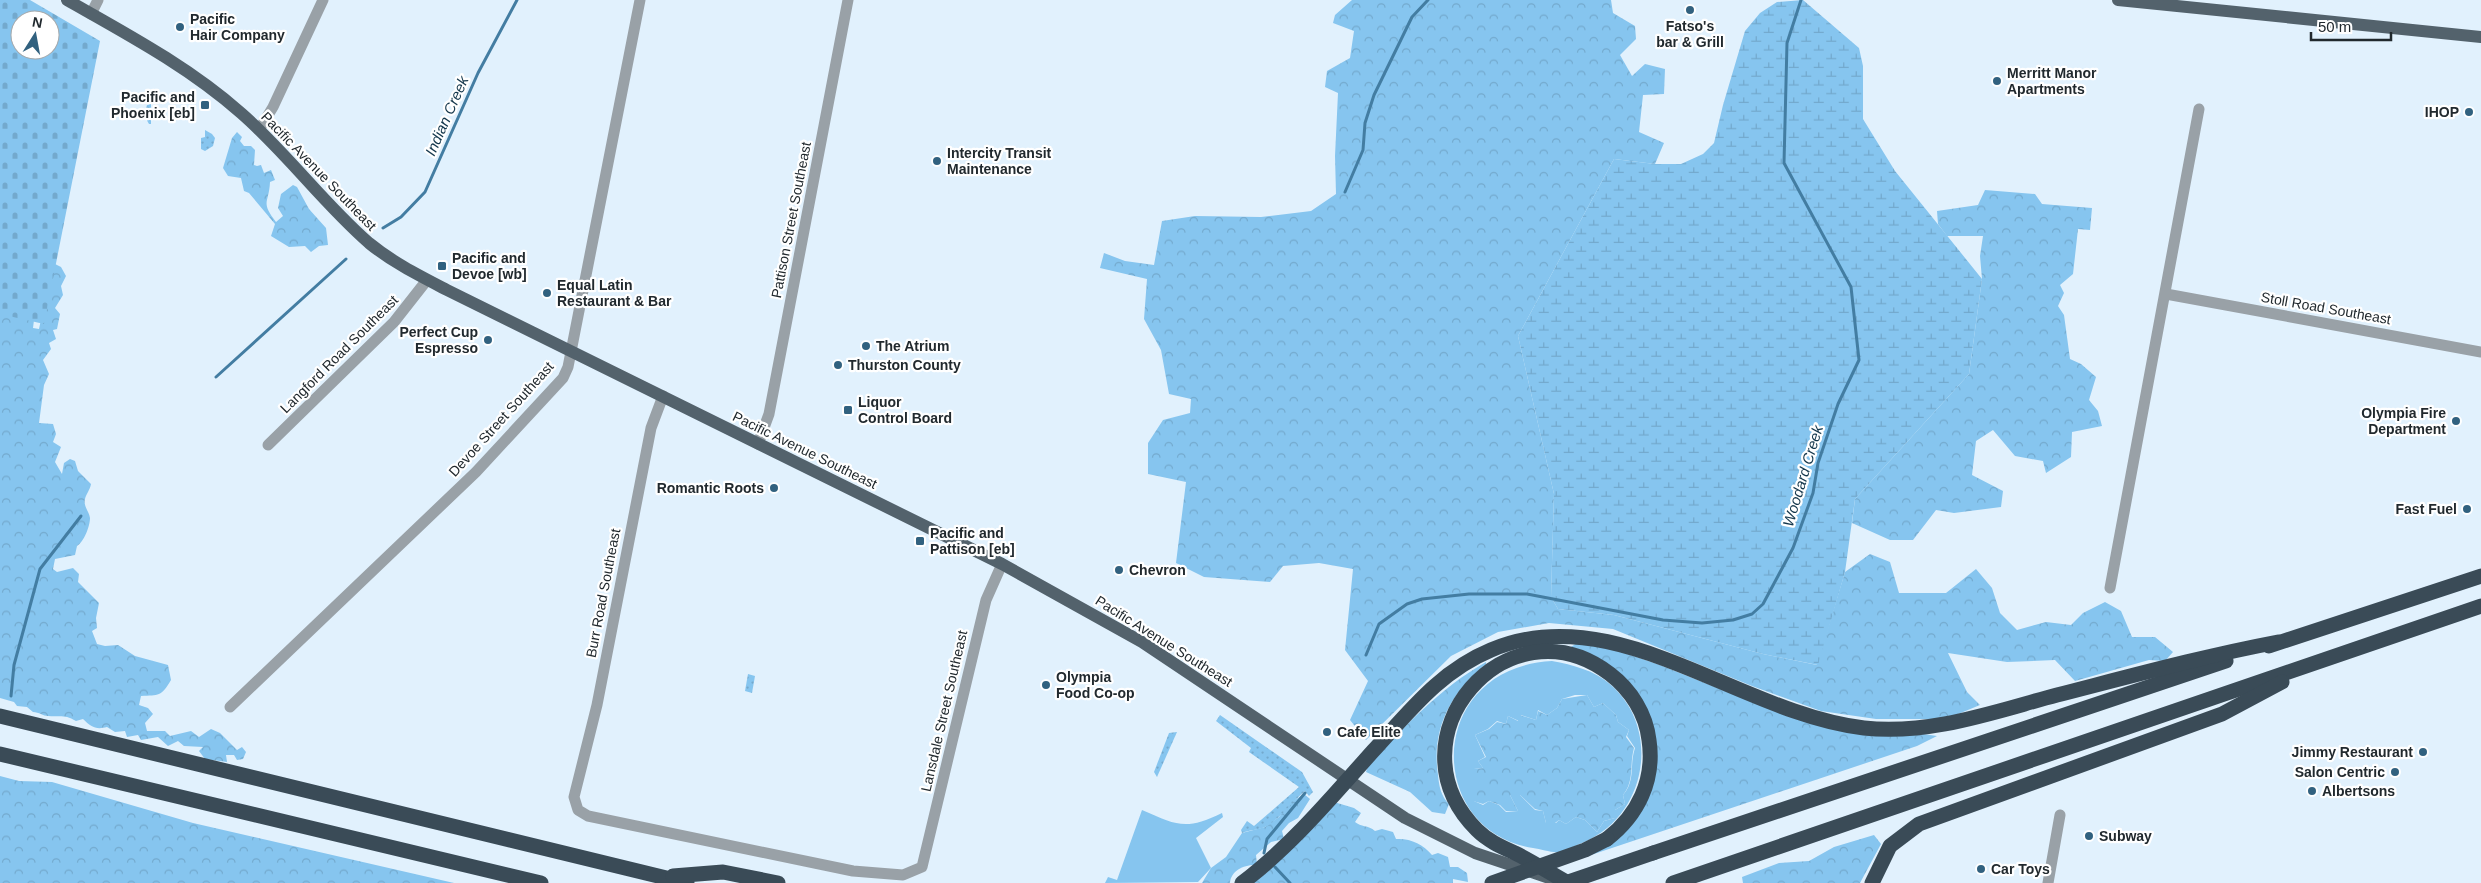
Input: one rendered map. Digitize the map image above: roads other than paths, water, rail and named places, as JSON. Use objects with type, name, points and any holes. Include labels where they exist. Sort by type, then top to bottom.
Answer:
[{"type":"highway","points":[[1492,883],[1585,850],[1607,839],[1633,813],[1643,795],[1650,771],[1650,747],[1646,725],[1631,694],[1615,677],[1595,664],[1558,653],[1542,652],[1515,657],[1494,667],[1463,695],[1447,730],[1444,766],[1450,792],[1464,817],[1478,832],[1496,845],[1565,883],[2278,642],[2481,576]]},
{"type":"highway","points":[[1673,883],[2481,606]]},
{"type":"highway","points":[[1242,883],[1287,844],[1438,682],[1456,668],[1493,649],[1533,638],[1574,636],[1617,643],[1801,714],[1838,724],[1894,730],[1943,726],[2180,663],[2278,642]]},
{"type":"highway","points":[[1872,883],[1890,846],[1919,824],[2222,714],[2323,660]]},
{"type":"highway","points":[[0,716],[687,883]]},
{"type":"highway","points":[[0,754],[541,883]]},
{"type":"highway","points":[[663,877],[722,872],[778,883]]},
{"type":"main road","name":"Pacific Avenue Southeast","points":[[67,0],[204,83],[259,130],[350,226],[393,260],[427,280],[1002,564],[1142,642],[1405,818],[1452,843],[1494,861],[1565,883]]},
{"type":"main road","points":[[2118,0],[2481,37]]},
{"type":"street","points":[[91,14],[98,0]]},
{"type":"street","points":[[259,130],[274,106],[323,0]]},
{"type":"street","name":"Devoe Street Southeast","points":[[230,707],[476,472],[563,378],[571,350],[640,0]]},
{"type":"street","name":"Pattison Street Southeast","points":[[758,444],[769,414],[848,0]]},
{"type":"street","points":[[2110,588],[2199,109]]},
{"type":"street","name":"Langford Road Southeast","points":[[268,445],[394,322],[427,280]]},
{"type":"street","name":"Stoll Road Southeast","points":[[2166,294],[2481,352]]},
{"type":"street","name":"Burr Road Southeast","points":[[663,396],[650,428],[597,705],[574,797],[578,810],[588,816],[853,871],[904,875],[922,867]]},
{"type":"street","name":"Lansdale Street Southeast","points":[[922,867],[984,610],[1002,564]]},
{"type":"street","points":[[2048,883],[2060,816]]},
{"type":"waterway","name":"Indian Creek","points":[[383,228],[401,217],[425,192],[478,73],[517,0]]},
{"type":"waterway","points":[[1345,192],[1363,150],[1365,123],[1374,95],[1412,17],[1428,0]]},
{"type":"waterway","name":"Woodard Creek","points":[[1366,655],[1379,624],[1407,604],[1422,599],[1469,594],[1527,594],[1663,620],[1702,623],[1733,620],[1752,614],[1763,604],[1793,548],[1813,493],[1818,463],[1838,404],[1859,360],[1851,287],[1784,163],[1787,43],[1801,0]]},
{"type":"waterway","name":"Indian Creek","points":[[216,377],[346,259]]},
{"type":"waterway","name":"Indian Creek","points":[[11,696],[14,665],[40,569],[81,516]]},
{"type":"waterway","name":"Woodard Creek","points":[[1264,853],[1267,839],[1305,793]]},
{"type":"waterway","name":"Woodard Creek","points":[[1275,867],[1290,883]]},
{"type":"place","name":"Fatso's bar & Grill","points":[[1690,10]]},
{"type":"place","name":"Pacific Hair Company","points":[[180,27]]},
{"type":"place","name":"Merritt Manor Apartments","points":[[1997,81]]},
{"type":"place","name":"Pacific and Phoenix [eb]","points":[[205,105]]},
{"type":"place","name":"IHOP","points":[[2469,112]]},
{"type":"place","name":"Intercity Transit Maintenance","points":[[937,161]]},
{"type":"place","name":"Pacific and Devoe [wb]","points":[[442,266]]},
{"type":"place","name":"Equal Latin Restaurant & Bar","points":[[547,293]]},
{"type":"place","name":"Perfect Cup Espresso","points":[[488,340]]},
{"type":"place","name":"The Atrium","points":[[866,346]]},
{"type":"place","name":"Thurston County","points":[[838,365]]},
{"type":"place","name":"Liquor Control Board","points":[[848,410]]},
{"type":"place","name":"Olympia Fire Department","points":[[2456,421]]},
{"type":"place","name":"Romantic Roots","points":[[774,488]]},
{"type":"place","name":"Fast Fuel","points":[[2467,509]]},
{"type":"place","name":"Pacific and Pattison [eb]","points":[[920,541]]},
{"type":"place","name":"Chevron","points":[[1119,570]]},
{"type":"place","name":"Olympia Food Co-op","points":[[1046,685]]},
{"type":"place","name":"Cafe Elite","points":[[1327,732]]},
{"type":"place","name":"Jimmy Restaurant","points":[[2423,752]]},
{"type":"place","name":"Salon Centric","points":[[2395,772]]},
{"type":"place","name":"Albertsons","points":[[2312,791]]},
{"type":"place","name":"Subway","points":[[2089,836]]},
{"type":"place","name":"Car Toys","points":[[1981,869]]}]
